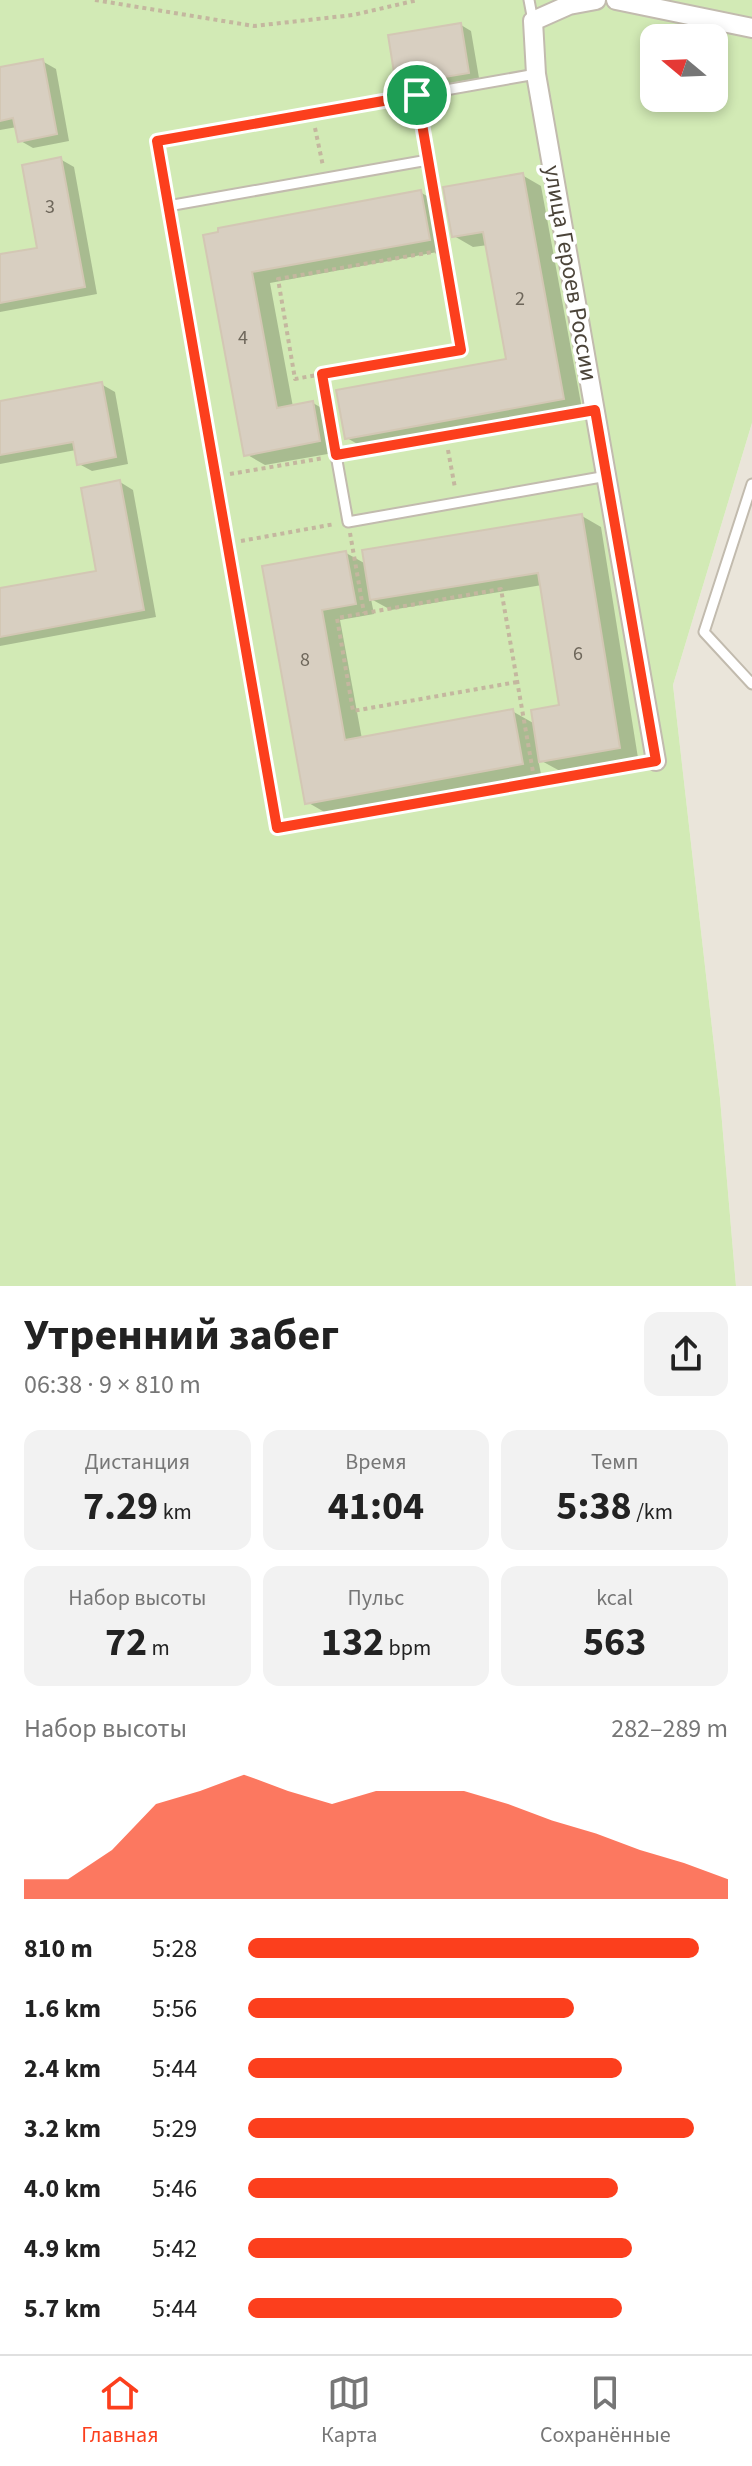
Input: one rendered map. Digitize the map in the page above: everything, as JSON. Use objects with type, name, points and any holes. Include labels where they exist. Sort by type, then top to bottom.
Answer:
[{"type":"street","points":[[533,21],[569,5],[596,0]]},
{"type":"street","points":[[616,0],[752,28]]},
{"type":"street","name":"улица Героев России","points":[[533,21],[536,74],[656,761]]},
{"type":"lane","points":[[529,0],[533,21]]},
{"type":"lane","points":[[535,783],[277,828],[157,141],[536,74]]},
{"type":"lane","points":[[168,206],[428,160],[417,95]]},
{"type":"lane","points":[[595,410],[336,455],[348,522],[607,476]]},
{"type":"lane","points":[[752,484],[704,632],[752,684]]},
{"type":"lane","points":[[739,522],[752,527]]},
{"type":"path","points":[[95,0],[254,26],[353,15],[418,0]]},
{"type":"path","points":[[312,113],[325,178]]},
{"type":"path","points":[[428,160],[444,250],[461,350],[295,379],[278,279],[444,250]]},
{"type":"path","points":[[215,477],[336,455],[322,374]]},
{"type":"path","points":[[446,436],[457,502]]},
{"type":"path","points":[[227,543],[348,522],[364,613]]},
{"type":"path","points":[[517,682],[353,711],[337,618],[501,589],[535,783],[656,761]]},
{"type":"shaded area","points":[[752,423],[752,1286],[736,1286],[720,1098],[673,685]]},
{"type":"green space","points":[[0,0],[752,0],[752,423],[673,685],[720,1098],[736,1286],[0,1286]]},
{"type":"building","points":[[461,23],[469,73],[396,85],[388,35]]},
{"type":"building","points":[[43,59],[57,134],[18,142],[13,118],[0,121],[0,67]]},
{"type":"building","points":[[61,157],[85,287],[0,303],[0,254],[37,248],[22,165]]},
{"type":"building","points":[[523,173],[564,399],[345,439],[336,390],[506,359],[483,232],[452,237],[443,187]]},
{"type":"building","points":[[421,190],[430,240],[252,272],[277,408],[313,401],[320,441],[244,456],[203,235],[218,232],[218,228]]},
{"type":"building","points":[[102,382],[116,457],[77,465],[73,442],[0,455],[0,401]]},
{"type":"building","points":[[120,480],[144,610],[0,637],[0,588],[96,571],[81,488]]},
{"type":"building","points":[[582,514],[620,748],[539,762],[531,710],[559,705],[538,573],[370,600],[362,550]]},
{"type":"building","points":[[346,551],[356,604],[322,610],[345,740],[513,709],[523,764],[305,804],[262,566]]},
{"type":"route","points":[[417,95],[461,350],[322,374],[336,455],[595,410],[656,761],[277,828],[157,141],[417,95]]}]
